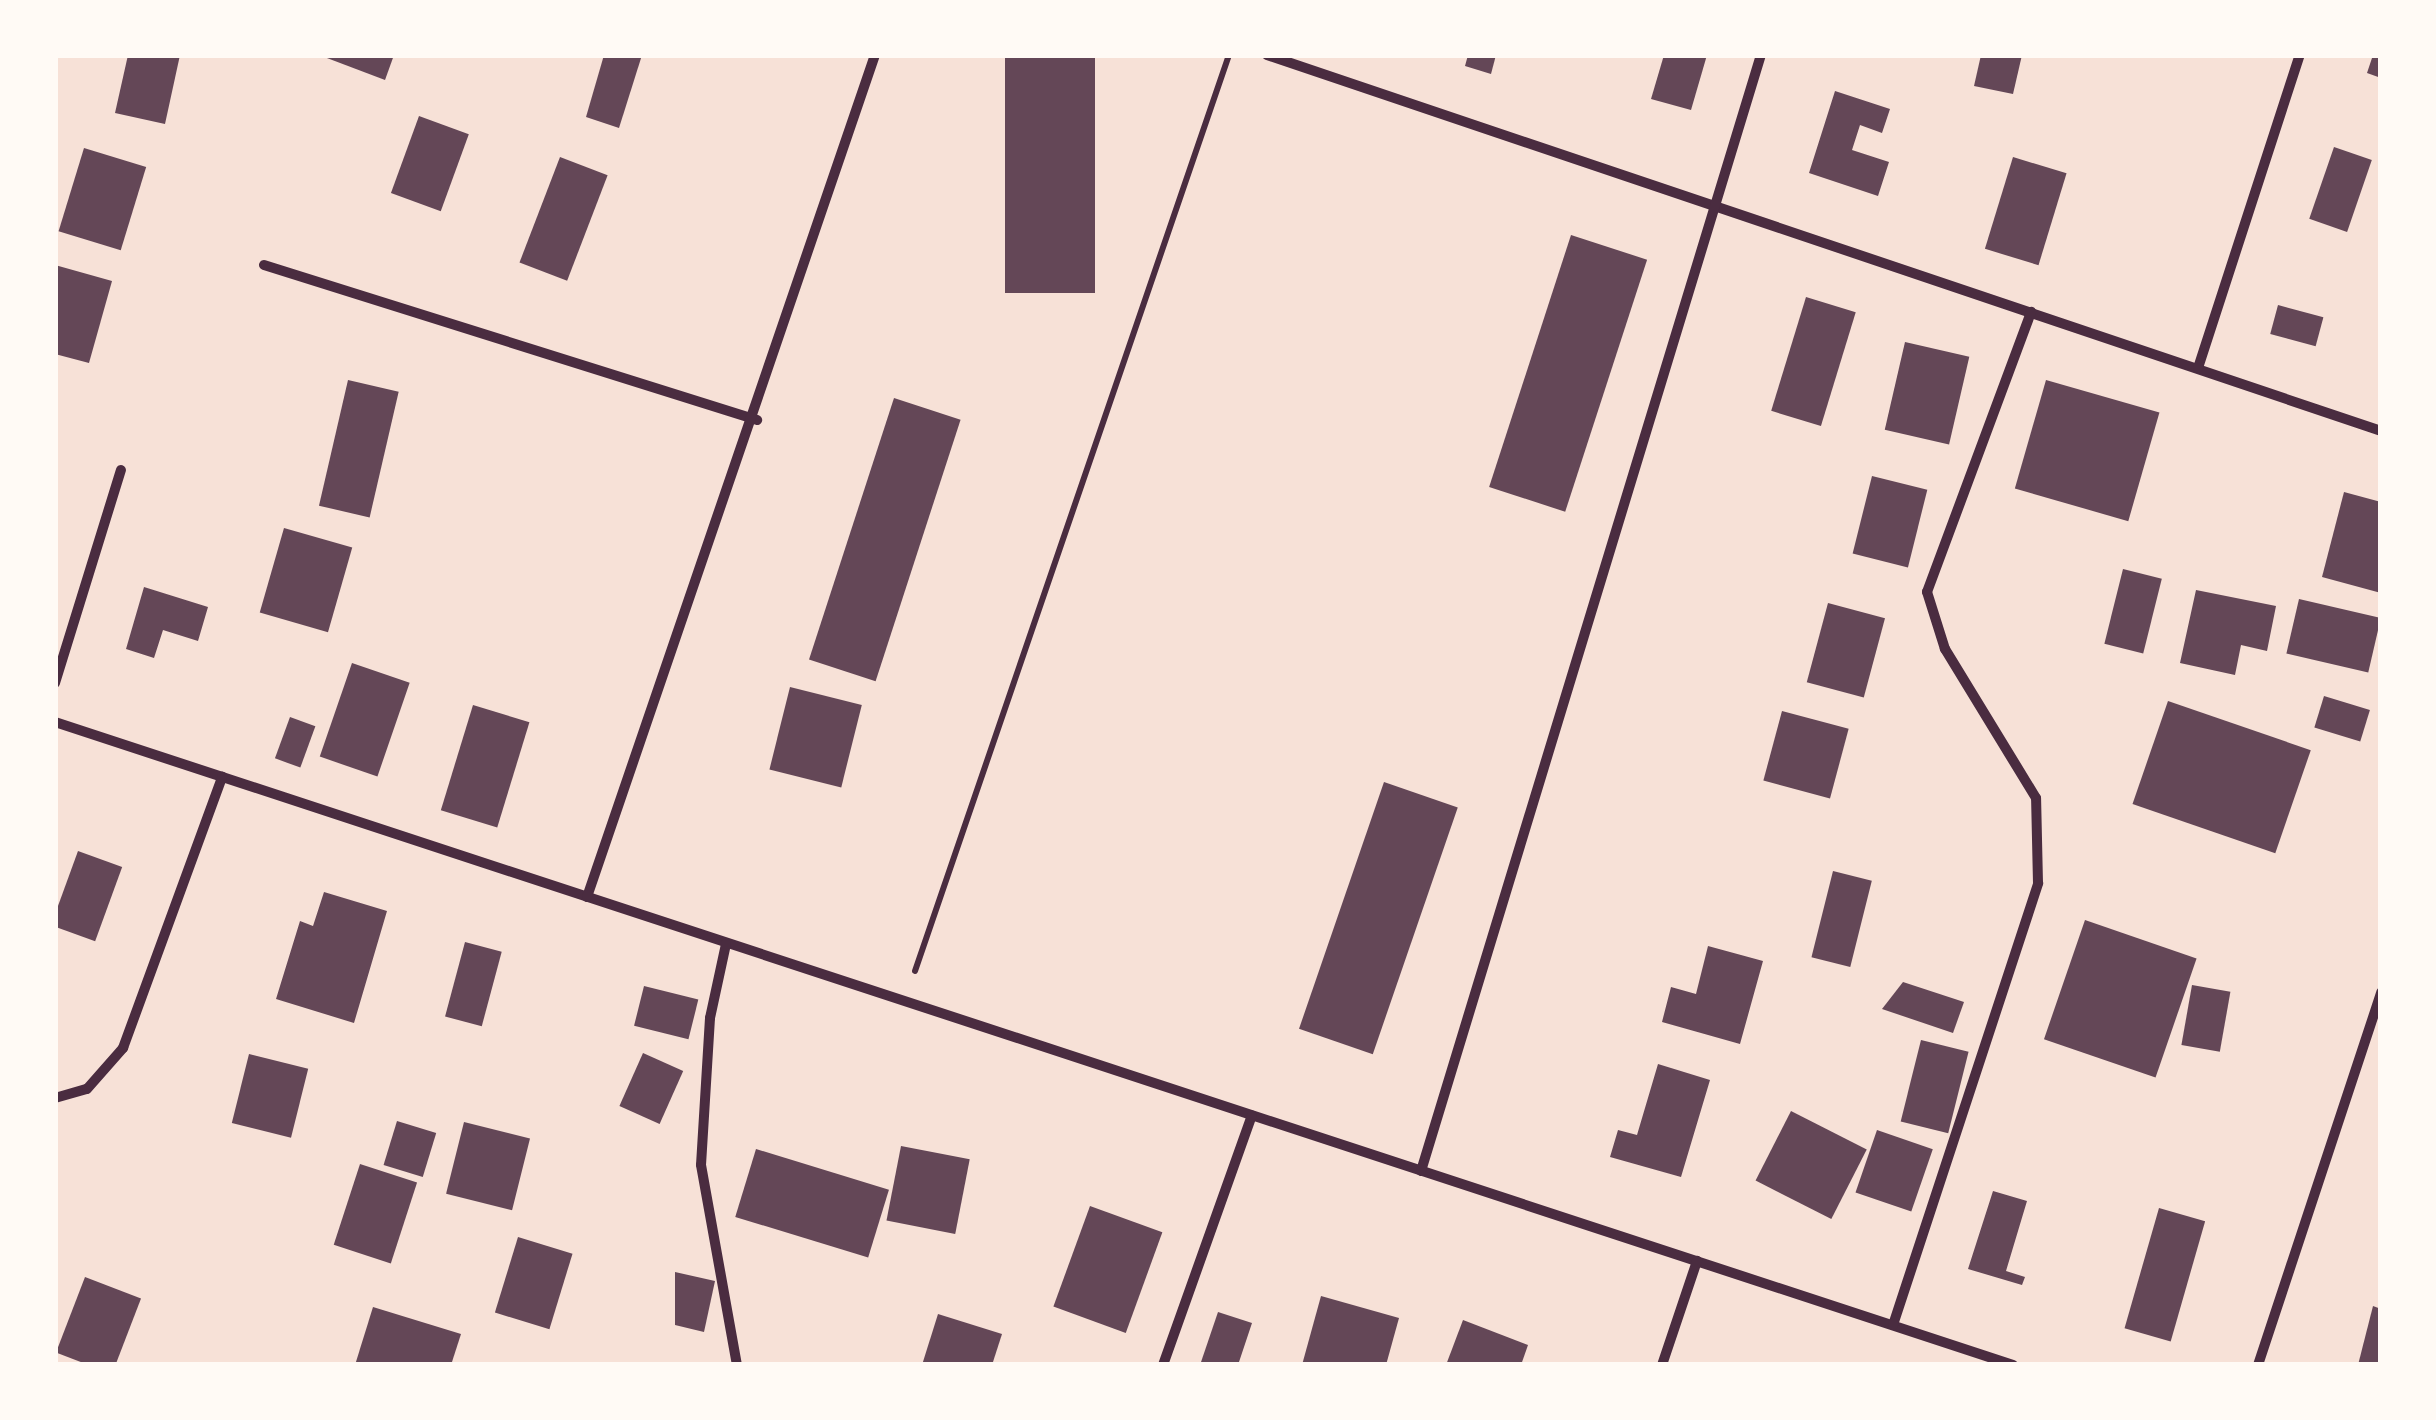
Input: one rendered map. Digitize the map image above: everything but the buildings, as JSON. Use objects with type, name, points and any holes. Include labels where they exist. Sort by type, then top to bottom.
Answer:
[{"type":"street","points":[[588,897],[756,420],[874,55]]},
{"type":"street","points":[[1268,55],[1712,201],[2381,432]]},
{"type":"street","points":[[1422,1171],[1712,201],[1761,55]]},
{"type":"street","points":[[2198,368],[2300,55]]},
{"type":"street","points":[[264,265],[756,420]]},
{"type":"street","points":[[1893,1325],[2038,882],[2036,798],[1945,649],[1927,592],[2030,312]]},
{"type":"street","points":[[55,683],[121,470]]},
{"type":"street","points":[[55,722],[2012,1365]]},
{"type":"street","points":[[55,1098],[88,1089],[124,1048],[222,777]]},
{"type":"street","points":[[726,944],[710,1018],[700,1164],[737,1365]]},
{"type":"street","points":[[2258,1365],[2381,992]]},
{"type":"street","points":[[1164,1365],[1252,1116]]},
{"type":"street","points":[[1662,1365],[1697,1261]]},
{"type":"path","points":[[905,1001],[1230,55]]}]
